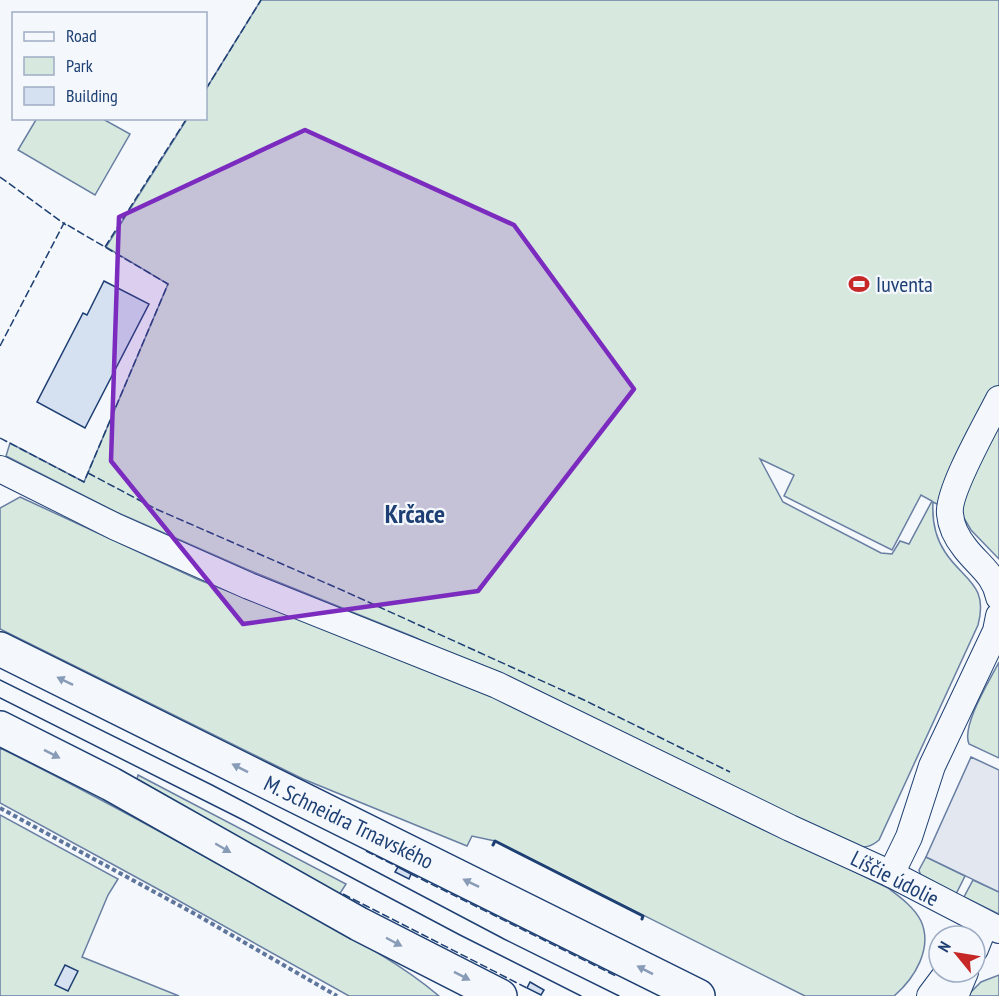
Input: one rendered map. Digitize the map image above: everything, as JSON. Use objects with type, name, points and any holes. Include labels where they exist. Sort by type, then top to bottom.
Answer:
[{"type":"main road","name":"M. Schneidra Trnavského","points":[[0,649],[698,996]]},
{"type":"main road","points":[[0,728],[111,784],[359,924],[500,996]]},
{"type":"street","points":[[999,399],[952,495],[949,513],[953,529],[965,549],[981,564],[997,585],[999,597]]},
{"type":"street","name":"Líščie údolie","points":[[0,469],[116,527],[249,586],[497,685],[790,828],[891,874],[976,924]]},
{"type":"street","points":[[891,874],[909,837],[932,765],[996,631],[999,616]]},
{"type":"path","points":[[0,808],[185,908],[337,996]]},
{"type":"highlighted area","points":[[305,130],[514,225],[634,389],[478,591],[243,624],[111,461],[119,217]]},
{"type":"green space","points":[[261,0],[999,0],[999,559],[971,530],[964,518],[933,502],[934,521],[939,540],[945,552],[977,591],[980,600],[978,625],[879,840],[868,846],[854,846],[579,712],[414,637],[246,569],[116,512],[6,456],[10,443],[84,482],[168,284],[106,247],[186,120],[207,120],[207,87]],"holes":[[[760,459],[794,475],[784,496],[892,550],[921,495],[932,501],[909,544],[900,541],[892,554],[881,553],[783,502]]]},
{"type":"green space","points":[[36,120],[105,120],[130,134],[95,195],[18,150]]},
{"type":"green space","points":[[20,497],[197,579],[465,684],[539,717],[888,888],[911,907],[921,921],[925,942],[920,962],[909,980],[894,996],[805,996],[495,841],[472,836],[467,846],[303,779],[0,629],[0,508]]},
{"type":"green space","points":[[999,662],[999,758],[969,744],[968,736],[969,726],[978,703]]},
{"type":"green space","points":[[0,748],[143,823],[364,945],[403,969],[439,996],[349,996],[0,803]]},
{"type":"green space","points":[[138,775],[346,884],[339,895],[137,779]]},
{"type":"green space","points":[[0,815],[118,879],[108,895],[82,957],[179,996],[0,996]]},
{"type":"green space","points":[[926,857],[965,876],[956,894],[921,877],[919,870]]},
{"type":"green space","points":[[973,880],[999,892],[999,914],[964,897]]},
{"type":"green space","points":[[999,975],[999,996],[967,996],[979,984],[987,984],[987,980]]},
{"type":"shaded area","points":[[971,757],[999,770],[999,892],[926,857]]},
{"type":"building","points":[[104,281],[149,304],[85,428],[37,402],[83,313],[87,315]]},
{"type":"building","points":[[398,867],[411,874],[409,879],[395,872]]},
{"type":"building","points":[[65,965],[78,971],[68,991],[55,985]]},
{"type":"building","points":[[530,982],[544,990],[541,995],[527,988]]},
{"type":"tram line","points":[[0,680],[212,785],[504,939],[619,996]]},
{"type":"tram line","points":[[0,698],[241,819],[581,996]]},
{"type":"fence","points":[[207,87],[261,0]]},
{"type":"fence","points":[[105,247],[186,120]]},
{"type":"fence","points":[[0,177],[66,225]]},
{"type":"fence","points":[[0,346],[64,223],[168,284],[84,482],[0,438]]},
{"type":"fence","points":[[88,473],[156,509],[584,700],[730,772]]},
{"type":"fence","points":[[366,851],[398,867]]},
{"type":"fence","points":[[411,874],[616,976]]},
{"type":"fence","points":[[343,894],[527,988]]},
{"type":"wall","points":[[493,845],[495,841],[643,916],[642,919]]},
{"type":"place","name":"Iuventa","points":[[859,284]]},
{"type":"district","name":"Krčace","points":[[415,513]]}]
